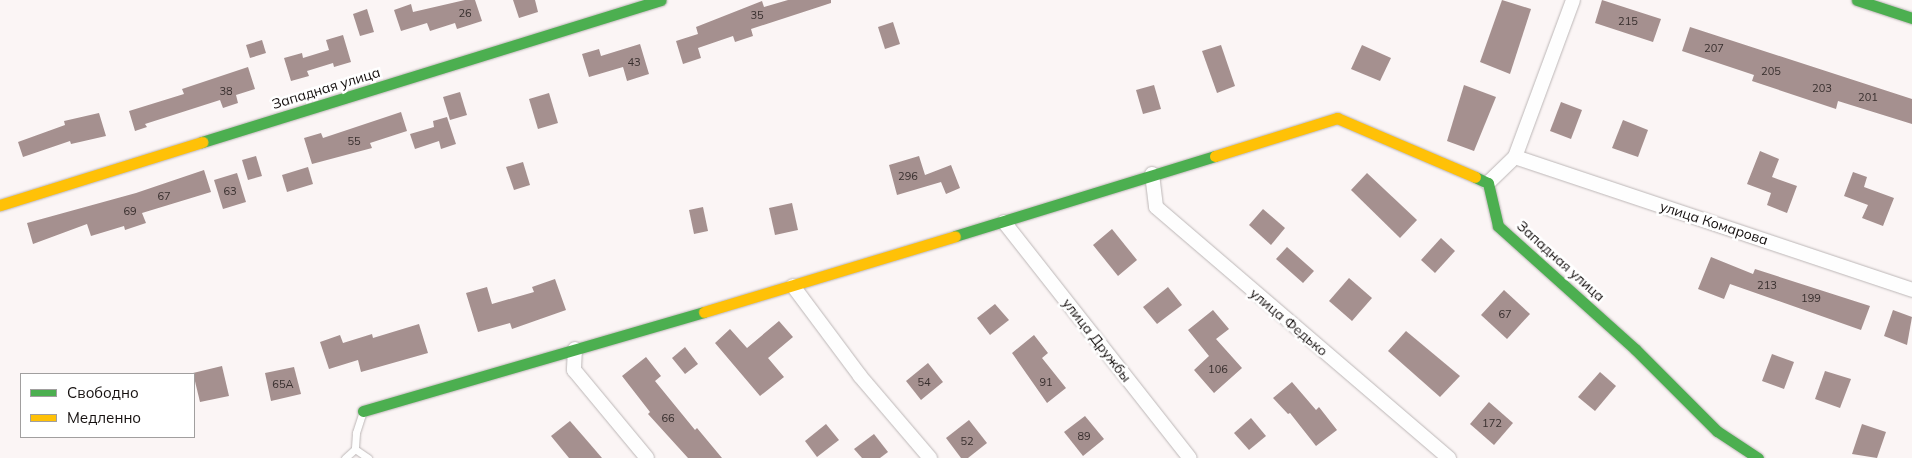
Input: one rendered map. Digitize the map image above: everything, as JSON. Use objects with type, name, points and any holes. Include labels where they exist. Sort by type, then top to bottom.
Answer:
[{"type":"street","name":"Западная улица","points":[[0,205],[661,0]]},
{"type":"street","points":[[363,411],[793,286],[1337,118],[1488,182],[1515,157],[1573,0]]},
{"type":"street","points":[[1857,0],[1912,18]]},
{"type":"street","name":"улица Комарова","points":[[1515,157],[1912,290]]},
{"type":"street","name":"улица Федько","points":[[1152,174],[1156,207],[1449,458]]},
{"type":"street","name":"Западная улица","points":[[1488,182],[1498,226],[1635,349],[1718,431],[1758,458]]},
{"type":"street","name":"улица Дружбы","points":[[1004,222],[1190,458]]},
{"type":"street","points":[[793,286],[860,376],[930,458]]},
{"type":"street","points":[[575,349],[574,370],[647,458]]},
{"type":"lane","points":[[345,458],[355,449],[356,433],[363,411]]},
{"type":"lane","points":[[355,449],[368,458]]},
{"type":"building","points":[[465,0],[475,0],[482,21],[457,29],[455,23],[430,31],[427,23],[401,31],[394,10],[411,4],[413,12]]},
{"type":"building","points":[[513,0],[535,0],[538,12],[519,18]]},
{"type":"building","points":[[788,0],[831,0],[831,3],[751,29],[753,36],[735,42],[733,36],[698,48],[701,58],[683,64],[676,41],[698,34],[696,27],[762,1],[764,7]]},
{"type":"building","points":[[1502,0],[1531,9],[1510,74],[1480,62]]},
{"type":"building","points":[[1602,0],[1661,19],[1653,42],[1595,23]]},
{"type":"building","points":[[367,9],[374,32],[360,36],[353,14]]},
{"type":"building","points":[[893,22],[900,44],[885,49],[878,27]]},
{"type":"building","points":[[1690,27],[1912,99],[1912,124],[1838,101],[1836,109],[1752,81],[1754,75],[1682,51]]},
{"type":"building","points":[[343,35],[351,62],[334,67],[333,63],[307,71],[309,76],[291,81],[284,58],[302,53],[303,58],[329,50],[326,40]]},
{"type":"building","points":[[262,40],[266,53],[250,58],[246,45]]},
{"type":"building","points":[[640,44],[649,74],[627,81],[623,67],[589,77],[582,54],[599,49],[601,56]]},
{"type":"building","points":[[1221,45],[1235,86],[1217,93],[1202,51]]},
{"type":"building","points":[[1362,45],[1391,58],[1380,81],[1351,69]]},
{"type":"building","points":[[248,67],[255,89],[236,95],[238,103],[223,108],[220,100],[145,124],[147,127],[135,131],[129,111],[184,94],[182,89]]},
{"type":"building","points":[[1154,85],[1161,109],[1143,114],[1136,90]]},
{"type":"building","points":[[1464,85],[1496,97],[1474,151],[1447,141]]},
{"type":"building","points":[[460,92],[467,115],[450,120],[443,97]]},
{"type":"building","points":[[549,93],[558,123],[538,129],[529,99]]},
{"type":"building","points":[[1561,102],[1582,110],[1571,139],[1550,131]]},
{"type":"building","points":[[401,112],[407,131],[370,143],[372,148],[312,164],[304,138],[321,133],[323,138]]},
{"type":"building","points":[[99,113],[106,136],[71,144],[70,141],[23,157],[18,142],[65,125],[64,121]]},
{"type":"building","points":[[447,117],[456,144],[441,149],[439,141],[415,149],[410,134],[434,127],[433,121]]},
{"type":"building","points":[[1623,120],[1648,130],[1638,157],[1612,148]]},
{"type":"building","points":[[1760,151],[1779,159],[1772,177],[1797,186],[1787,213],[1767,205],[1771,193],[1747,184]]},
{"type":"building","points":[[256,156],[262,176],[248,180],[242,160]]},
{"type":"building","points":[[919,156],[925,175],[951,165],[960,188],[946,194],[941,182],[897,195],[889,165]]},
{"type":"building","points":[[523,162],[530,185],[514,190],[506,167]]},
{"type":"building","points":[[308,167],[313,184],[287,192],[282,175]]},
{"type":"building","points":[[204,170],[211,192],[142,213],[146,223],[125,230],[124,226],[91,236],[87,224],[33,244],[27,223],[136,193]]},
{"type":"building","points":[[1853,172],[1867,177],[1864,187],[1894,198],[1883,226],[1862,218],[1868,205],[1844,196]]},
{"type":"building","points":[[237,173],[246,202],[223,209],[214,180]]},
{"type":"building","points":[[1367,173],[1417,220],[1400,238],[1351,190]]},
{"type":"building","points":[[792,203],[798,230],[775,235],[769,208]]},
{"type":"building","points":[[703,207],[708,231],[694,234],[689,210]]},
{"type":"building","points":[[1263,209],[1285,228],[1271,245],[1249,225]]},
{"type":"building","points":[[1112,229],[1137,260],[1118,276],[1093,245]]},
{"type":"building","points":[[1441,238],[1455,251],[1435,273],[1421,260]]},
{"type":"building","points":[[1287,247],[1314,271],[1303,283],[1276,259]]},
{"type":"building","points":[[1711,257],[1753,274],[1755,269],[1870,306],[1861,330],[1730,284],[1724,299],[1698,289]]},
{"type":"building","points":[[1349,278],[1372,298],[1352,321],[1329,301]]},
{"type":"building","points":[[555,279],[566,310],[512,329],[510,323],[478,332],[466,293],[487,287],[492,304],[534,292],[532,287]]},
{"type":"building","points":[[1168,287],[1182,305],[1157,324],[1143,307]]},
{"type":"building","points":[[1504,290],[1530,314],[1507,339],[1481,315]]},
{"type":"building","points":[[995,304],[1009,320],[990,335],[977,318]]},
{"type":"building","points":[[1213,310],[1229,329],[1216,339],[1242,368],[1214,393],[1194,370],[1209,356],[1188,330]]},
{"type":"building","points":[[1893,310],[1912,317],[1907,345],[1884,336]]},
{"type":"building","points":[[779,321],[793,337],[768,358],[784,377],[760,396],[715,343],[730,329],[747,348]]},
{"type":"building","points":[[419,324],[428,353],[361,372],[358,360],[329,369],[320,342],[340,335],[343,343],[372,334],[373,338]]},
{"type":"building","points":[[1406,331],[1460,376],[1440,397],[1388,351]]},
{"type":"building","points":[[1034,335],[1048,353],[1042,358],[1066,388],[1047,403],[1012,353]]},
{"type":"building","points":[[685,347],[698,364],[685,374],[672,358]]},
{"type":"building","points":[[1772,354],[1794,362],[1784,389],[1762,381]]},
{"type":"building","points":[[646,357],[661,376],[655,381],[695,430],[697,428],[722,458],[688,458],[648,414],[650,412],[622,376]]},
{"type":"building","points":[[928,363],[943,382],[921,400],[906,381]]},
{"type":"building","points":[[222,366],[229,396],[200,402],[195,373],[193,373]]},
{"type":"building","points":[[294,367],[301,394],[271,401],[265,373]]},
{"type":"building","points":[[1825,371],[1851,379],[1840,408],[1815,399]]},
{"type":"building","points":[[1600,372],[1616,386],[1595,411],[1578,397]]},
{"type":"building","points":[[1292,382],[1316,410],[1319,407],[1337,430],[1316,446],[1290,413],[1288,414],[1273,398]]},
{"type":"building","points":[[1489,402],[1513,423],[1494,445],[1470,424]]},
{"type":"building","points":[[1085,416],[1104,439],[1083,456],[1064,432]]},
{"type":"building","points":[[1251,418],[1266,436],[1249,450],[1234,433]]},
{"type":"building","points":[[969,420],[987,443],[968,458],[961,458],[946,438]]},
{"type":"building","points":[[570,421],[602,458],[569,458],[551,436]]},
{"type":"building","points":[[826,424],[839,440],[817,457],[805,441]]},
{"type":"building","points":[[1862,424],[1886,432],[1877,458],[1852,454]]},
{"type":"building","points":[[874,434],[888,452],[880,458],[862,458],[854,449]]},
{"type":"traffic: fast","points":[[202,142],[661,0]]},
{"type":"traffic: fast","points":[[1857,0],[1912,18]]},
{"type":"traffic: fast","points":[[955,236],[1215,156]]},
{"type":"traffic: fast","points":[[1475,177],[1488,183],[1498,226],[1635,349],[1717,431],[1758,458]]},
{"type":"traffic: fast","points":[[363,411],[704,312]]},
{"type":"traffic: slow","points":[[1215,156],[1337,118],[1475,177]]},
{"type":"traffic: slow","points":[[0,205],[202,142]]},
{"type":"traffic: slow","points":[[704,312],[955,236]]}]
